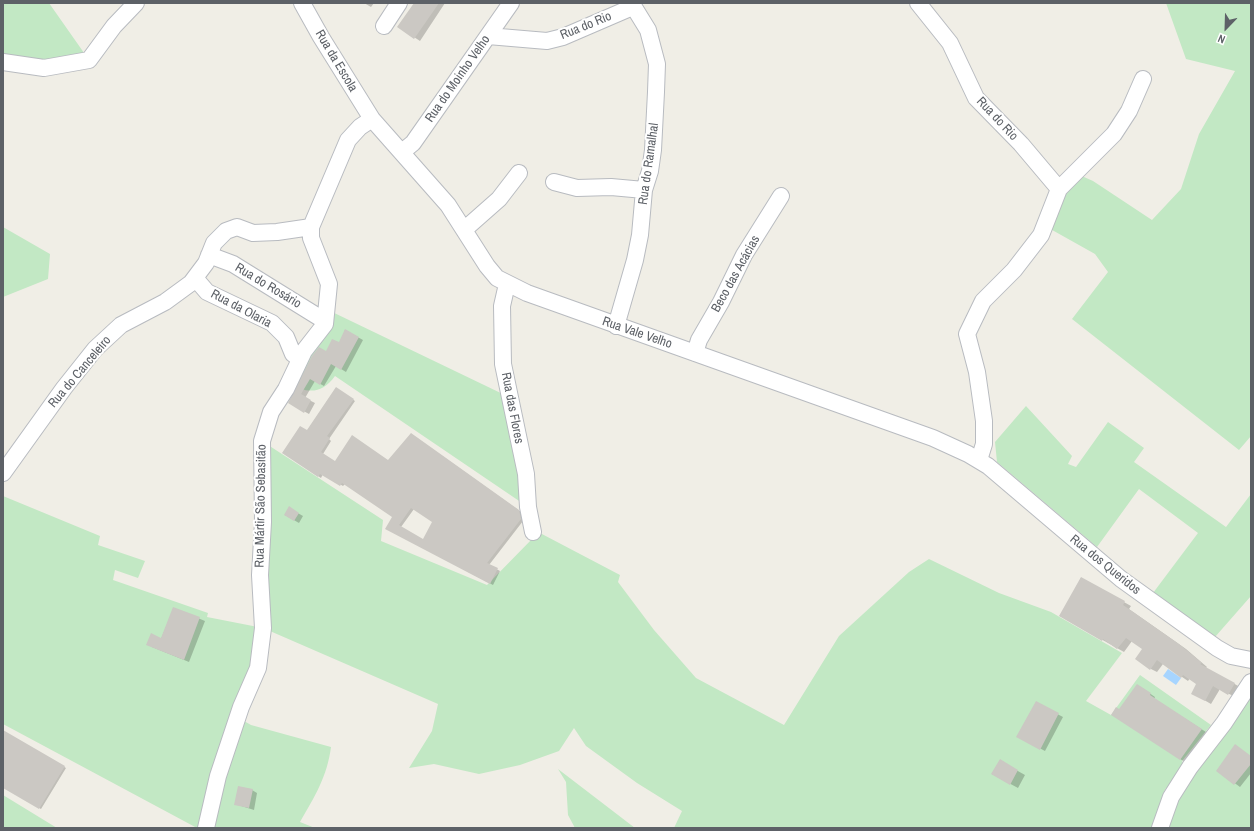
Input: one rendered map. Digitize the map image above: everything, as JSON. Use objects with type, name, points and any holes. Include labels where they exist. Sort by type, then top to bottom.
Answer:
[{"type":"street","points":[[3,62],[44,68],[89,60],[114,26],[136,3]]},
{"type":"street","name":"Rua da Escola","points":[[302,3],[321,37],[372,119]]},
{"type":"street","points":[[384,26],[400,3]]},
{"type":"street","name":"Rua do Moinho Velho","points":[[402,152],[413,143],[511,3]]},
{"type":"street","name":"Rua do Rio","points":[[918,3],[950,43],[976,98],[1021,144],[1059,189]]},
{"type":"street","name":"Rua do Rio","points":[[488,36],[547,41],[563,38],[628,9],[633,4]]},
{"type":"street","name":"Rua do Ramalhal","points":[[616,326],[635,260],[644,190],[650,171],[653,150],[657,64],[648,30],[633,4]]},
{"type":"street","points":[[974,457],[984,436],[984,421],[977,372],[967,334],[982,301],[1014,270],[1041,235],[1059,189],[1114,134],[1129,111],[1143,79]]},
{"type":"street","points":[[310,226],[348,140],[360,127],[372,119]]},
{"type":"street","name":"Rua Vale Velho","points":[[372,119],[448,205],[465,229],[487,266],[497,278],[507,284],[616,326],[933,438],[974,457]]},
{"type":"street","points":[[465,229],[498,199],[519,173]]},
{"type":"street","points":[[554,182],[577,188],[612,187],[644,190]]},
{"type":"street","name":"Beco das Acácias","points":[[695,354],[699,340],[721,302],[744,255],[781,196]]},
{"type":"street","name":"Rua do Canceleiro","points":[[3,473],[60,394],[95,349],[121,325],[165,302],[192,282],[206,263],[214,243],[226,231],[237,227],[253,233],[277,232],[310,226]]},
{"type":"street","name":"Rua Mártir São Sebasitão","points":[[206,828],[218,776],[240,707],[258,668],[263,628],[260,575],[263,522],[262,441],[271,412],[286,389],[300,358],[325,324],[330,284],[310,238],[310,226]]},
{"type":"street","name":"Rua do Rosário","points":[[209,255],[233,264],[325,321]]},
{"type":"street","name":"Rua da Olaria","points":[[195,278],[207,292],[272,323],[286,337],[293,354],[300,358]]},
{"type":"street","name":"Rua das Flores","points":[[507,284],[502,306],[503,364],[526,474],[528,507],[533,532]]},
{"type":"street","name":"Rua dos Queridos","points":[[974,457],[1004,479],[1120,579],[1217,648],[1232,656],[1251,660]]},
{"type":"street","points":[[1160,828],[1171,797],[1190,767],[1224,723],[1251,682]]},
{"type":"green space","points":[[3,3],[49,3],[89,60],[3,62]]},
{"type":"green space","points":[[1166,3],[1251,3],[1251,436],[1239,450],[1072,319],[1108,272],[1095,254],[1045,226],[1075,173],[1093,181],[1152,220],[1181,189],[1199,134],[1235,71],[1186,59]]},
{"type":"green space","points":[[3,227],[50,254],[48,279],[3,297]]},
{"type":"green space","points":[[326,309],[509,397],[528,507],[335,376],[325,387],[314,390],[302,389],[288,384]]},
{"type":"green space","points":[[1026,406],[1072,456],[1068,464],[1076,467],[1108,422],[1144,448],[1134,462],[1226,527],[1251,494],[1251,596],[1215,637],[1153,593],[1198,533],[1139,489],[1097,547],[997,462],[995,442]]},
{"type":"green space","points":[[262,441],[383,520],[381,541],[487,585],[533,538],[540,533],[620,575],[618,582],[654,630],[696,678],[784,725],[839,636],[909,572],[929,559],[999,593],[1051,612],[1122,653],[1086,701],[1111,715],[1140,675],[1211,725],[1182,761],[1185,767],[1172,788],[1166,788],[1163,794],[1165,803],[1224,723],[1235,721],[1251,696],[1251,828],[674,828],[682,811],[637,783],[586,746],[574,728],[559,751],[520,765],[479,774],[434,764],[409,768],[432,731],[438,704],[263,628]]},
{"type":"green space","points":[[3,496],[100,536],[98,545],[145,561],[138,578],[115,570],[113,580],[208,613],[207,617],[263,628],[237,717],[251,725],[331,747],[327,768],[315,795],[300,822],[315,828],[197,828],[3,724]]},
{"type":"green space","points":[[558,769],[635,828],[575,828],[568,815],[566,782]]},
{"type":"green space","points":[[3,795],[57,828],[3,828]]},
{"type":"water","points":[[1168,669],[1181,678],[1176,685],[1163,676]]},
{"type":"building","points":[[414,3],[439,3],[414,39],[397,27]]},
{"type":"building","points":[[345,329],[359,337],[341,370],[331,364],[320,385],[310,379],[301,394],[311,400],[304,413],[288,403],[312,356],[319,347],[326,351],[332,339],[339,342]]},
{"type":"building","points":[[336,387],[354,399],[327,436],[330,438],[321,452],[335,461],[352,435],[388,460],[411,433],[519,510],[521,519],[487,563],[498,568],[490,584],[385,529],[392,517],[342,483],[340,486],[320,474],[318,477],[282,453],[300,426],[307,430]],"holes":[[[411,508],[432,522],[423,539],[399,525]]]},
{"type":"building","points":[[289,506],[299,513],[294,521],[284,515]]},
{"type":"building","points":[[1081,577],[1125,601],[1123,605],[1179,644],[1202,663],[1200,664],[1235,683],[1228,695],[1213,686],[1205,701],[1191,694],[1196,684],[1183,675],[1181,678],[1157,660],[1150,670],[1135,659],[1142,649],[1126,638],[1117,649],[1103,639],[1102,641],[1059,616]]},
{"type":"building","points":[[173,607],[200,617],[184,660],[146,645],[151,633],[161,638]]},
{"type":"building","points":[[1137,684],[1151,693],[1150,695],[1202,729],[1180,760],[1111,715],[1116,707],[1119,709]]},
{"type":"building","points":[[1036,701],[1059,713],[1040,750],[1016,737]]},
{"type":"building","points":[[3,730],[65,766],[39,809],[3,788]]},
{"type":"building","points":[[1235,744],[1251,756],[1251,764],[1234,785],[1216,771]]},
{"type":"building","points":[[1000,759],[1018,770],[1010,785],[991,774]]},
{"type":"building","points":[[238,786],[253,789],[249,808],[234,805]]}]
